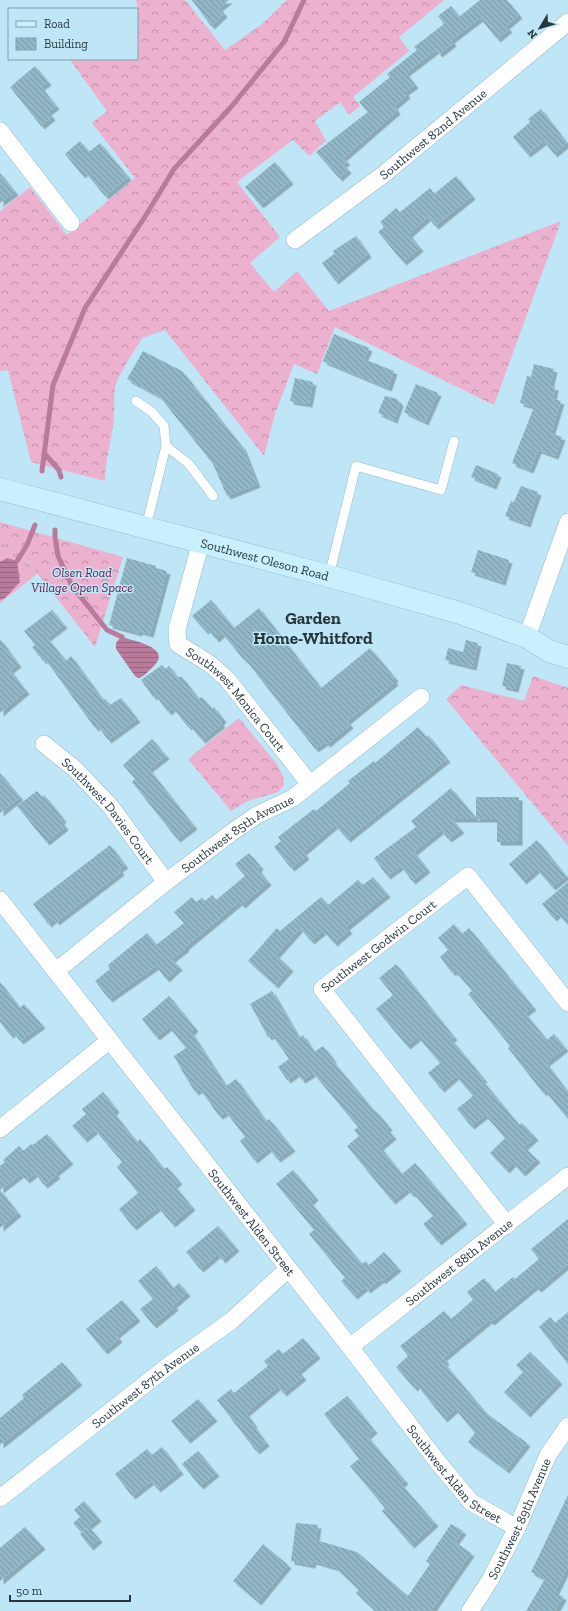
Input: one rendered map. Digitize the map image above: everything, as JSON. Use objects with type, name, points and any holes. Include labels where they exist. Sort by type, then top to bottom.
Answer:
[{"type":"main road","name":"Southwest Oleson Road","points":[[0,489],[329,576],[460,613],[527,637],[549,651],[568,657]]},
{"type":"main road","name":"Southwest Oleson Road","points":[[527,637],[554,637],[568,643]]},
{"type":"street","name":"Southwest 82nd Avenue","points":[[295,240],[384,174],[568,22]]},
{"type":"street","points":[[0,131],[71,223]]},
{"type":"street","points":[[527,637],[568,522]]},
{"type":"street","name":"Southwest Monica Court","points":[[202,542],[177,629],[178,644],[210,664],[227,679],[310,784]]},
{"type":"street","name":"Southwest 85th Avenue","points":[[56,971],[166,882],[235,830],[257,816],[293,798],[421,697]]},
{"type":"street","name":"Southwest Davies Court","points":[[44,744],[75,769],[111,807],[166,882]]},
{"type":"street","name":"Southwest Godwin Court","points":[[506,1225],[322,989],[468,876],[568,1003]]},
{"type":"street","name":"Southwest Alden Street","points":[[0,900],[288,1270],[350,1347],[437,1461],[471,1502],[517,1528]]},
{"type":"street","points":[[0,1128],[110,1040]]},
{"type":"street","name":"Southwest 88th Avenue","points":[[350,1347],[568,1176]]},
{"type":"street","name":"Southwest 87th Avenue","points":[[0,1498],[168,1366],[231,1321],[288,1270]]},
{"type":"street","name":"Southwest 89th Avenue","points":[[470,1611],[490,1580],[517,1528],[548,1455],[568,1426]]},
{"type":"lane","points":[[136,401],[152,412],[164,426],[166,446],[146,527]]},
{"type":"lane","points":[[329,576],[356,466],[440,490],[454,441]]},
{"type":"lane","points":[[166,446],[189,464],[213,496]]},
{"type":"green space","points":[[136,0],[185,0],[225,50],[261,25],[287,0],[444,0],[399,37],[409,51],[353,97],[360,106],[349,115],[340,102],[315,121],[326,141],[309,156],[293,140],[237,182],[280,237],[250,263],[274,292],[297,271],[329,311],[561,221],[494,405],[335,327],[317,374],[294,364],[275,414],[264,456],[165,330],[142,338],[124,367],[116,384],[113,423],[106,464],[105,481],[31,462],[8,370],[0,371],[0,211],[30,187],[67,235],[135,178],[92,123],[107,111],[70,60],[138,60],[138,8]]},
{"type":"green space","name":"Olsen Road Village Open Space","points":[[0,522],[123,557],[95,647],[0,526]]},
{"type":"green space","points":[[0,526],[37,574],[0,603]]},
{"type":"green space","points":[[533,676],[568,688],[568,846],[446,699],[461,685],[524,701]]},
{"type":"green space","points":[[239,718],[276,763],[283,776],[284,785],[278,792],[248,801],[231,811],[188,759]]},
{"type":"shaded area","points":[[7,558],[17,561],[20,582],[5,598],[0,600],[0,562]]},
{"type":"shaded area","points":[[122,637],[150,646],[156,650],[159,655],[158,660],[153,667],[138,678],[116,649],[117,642]]},
{"type":"building","points":[[192,0],[229,0],[219,8],[224,14],[211,26]]},
{"type":"building","points":[[480,0],[507,0],[519,15],[506,26],[509,29],[497,39],[480,18],[451,40],[453,43],[439,54],[436,50],[406,73],[415,85],[405,92],[407,95],[394,106],[397,111],[343,158],[347,162],[343,164],[348,170],[339,178],[316,152],[368,112],[359,102],[390,77],[387,74],[417,50],[414,47],[444,24],[438,16],[451,6],[459,17]]},
{"type":"building","points":[[35,66],[48,82],[41,87],[56,106],[48,112],[52,117],[41,126],[10,87]]},
{"type":"building","points":[[541,109],[567,143],[554,154],[544,141],[527,154],[513,137],[530,122],[528,119]]},
{"type":"building","points":[[80,141],[89,152],[100,143],[128,177],[105,196],[85,172],[82,175],[65,154]]},
{"type":"building","points":[[275,162],[290,181],[260,205],[245,187]]},
{"type":"building","points":[[0,173],[15,192],[0,203]]},
{"type":"building","points":[[456,176],[472,196],[435,226],[428,217],[409,234],[420,248],[403,262],[378,232],[384,227],[380,222],[396,208],[400,212],[430,188],[434,194]]},
{"type":"building","points":[[356,236],[368,254],[335,281],[322,263],[334,254],[333,251]]},
{"type":"building","points":[[334,334],[369,348],[364,359],[394,371],[388,388],[323,361]]},
{"type":"building","points":[[143,351],[182,371],[243,448],[257,484],[227,496],[213,464],[160,397],[127,379]]},
{"type":"building","points":[[534,364],[554,369],[550,386],[555,387],[553,399],[561,401],[551,433],[562,437],[555,456],[538,450],[530,470],[512,463],[534,407],[520,403],[527,376],[531,377]]},
{"type":"building","points":[[295,378],[313,382],[309,404],[290,401]]},
{"type":"building","points":[[416,384],[438,393],[425,422],[404,412]]},
{"type":"building","points":[[385,396],[397,399],[400,403],[394,420],[378,413]]},
{"type":"building","points":[[476,465],[498,474],[493,486],[471,477]]},
{"type":"building","points":[[521,486],[538,492],[527,524],[505,516],[511,501],[514,502]]},
{"type":"building","points":[[478,550],[509,560],[502,582],[471,572]]},
{"type":"building","points":[[127,558],[156,566],[156,568],[167,571],[150,634],[139,631],[139,633],[109,625]]},
{"type":"building","points":[[211,600],[234,628],[259,608],[321,688],[370,648],[395,678],[393,680],[395,682],[347,721],[350,725],[327,744],[325,742],[315,749],[245,659],[244,660],[222,633],[216,639],[207,629],[205,631],[192,616]]},
{"type":"building","points":[[52,610],[64,625],[47,638],[66,661],[71,656],[103,700],[105,699],[110,705],[121,698],[137,719],[108,740],[98,726],[95,728],[45,659],[43,661],[32,647],[35,645],[24,631]]},
{"type":"building","points":[[0,639],[18,664],[10,670],[26,691],[0,713]]},
{"type":"building","points":[[466,640],[478,643],[473,667],[445,660],[448,648],[463,652]]},
{"type":"building","points":[[507,663],[521,666],[515,689],[502,686]]},
{"type":"building","points":[[162,665],[165,669],[169,666],[178,678],[181,676],[199,699],[202,697],[212,709],[214,707],[223,719],[220,722],[222,724],[202,740],[190,726],[188,727],[173,708],[168,712],[155,695],[153,697],[141,680]]},
{"type":"building","points":[[418,727],[426,737],[428,735],[447,759],[347,839],[335,825],[303,852],[306,856],[291,868],[274,847],[281,841],[278,837],[314,809],[316,811],[350,783],[348,781],[374,761],[375,763]]},
{"type":"building","points":[[152,739],[166,756],[149,769],[194,826],[177,839],[132,782],[135,779],[123,765]]},
{"type":"building","points":[[0,773],[20,797],[0,813]]},
{"type":"building","points":[[451,788],[476,818],[476,797],[519,797],[519,842],[497,842],[497,819],[452,819],[461,830],[448,839],[441,830],[414,852],[427,869],[412,881],[401,866],[387,876],[374,858],[416,827],[411,821]]},
{"type":"building","points":[[37,791],[42,797],[44,795],[54,807],[63,819],[61,821],[65,827],[46,842],[17,806]]},
{"type":"building","points":[[537,840],[566,876],[552,887],[537,869],[523,881],[509,864]]},
{"type":"building","points":[[110,845],[125,865],[119,869],[121,872],[56,922],[54,919],[48,924],[33,904]]},
{"type":"building","points":[[249,853],[260,866],[258,869],[268,882],[242,905],[239,902],[172,959],[179,967],[166,979],[156,966],[109,999],[95,981],[110,969],[108,965],[147,933],[156,945],[184,923],[174,912],[192,897],[196,902],[202,898],[205,901],[212,895],[216,900],[245,876],[235,864]]},
{"type":"building","points":[[373,877],[387,894],[346,927],[349,930],[334,943],[323,931],[311,941],[300,928],[276,955],[290,968],[275,985],[248,961],[277,928],[280,931],[321,897],[328,905],[358,880],[363,885]]},
{"type":"building","points":[[568,882],[568,925],[558,914],[553,918],[542,904]]},
{"type":"building","points":[[454,924],[462,934],[469,928],[533,1007],[525,1013],[547,1040],[554,1034],[565,1048],[546,1063],[568,1092],[568,1119],[545,1091],[543,1093],[508,1048],[510,1046],[468,994],[472,991],[455,971],[452,973],[440,957],[448,950],[438,938]]},
{"type":"building","points":[[396,964],[454,1037],[451,1039],[484,1079],[482,1080],[519,1125],[522,1123],[535,1137],[524,1147],[537,1159],[522,1173],[513,1163],[506,1170],[490,1153],[505,1138],[485,1115],[471,1126],[457,1109],[473,1096],[456,1076],[441,1089],[428,1073],[440,1063],[418,1037],[407,1046],[376,1009],[393,995],[379,978]]},
{"type":"building","points":[[0,982],[20,1008],[24,1004],[42,1025],[20,1041],[13,1032],[10,1035],[0,1022]]},
{"type":"building","points":[[272,991],[299,1038],[303,1035],[314,1052],[323,1046],[333,1059],[332,1060],[389,1127],[387,1129],[393,1136],[380,1147],[402,1174],[415,1163],[464,1221],[438,1242],[423,1224],[433,1216],[413,1193],[411,1194],[407,1189],[392,1201],[347,1146],[359,1136],[354,1130],[358,1127],[313,1073],[302,1080],[297,1073],[287,1080],[278,1067],[289,1059],[272,1035],[268,1037],[250,1004]]},
{"type":"building","points":[[169,996],[195,1028],[191,1032],[226,1086],[236,1079],[266,1121],[269,1119],[292,1148],[277,1159],[269,1148],[254,1160],[240,1141],[245,1137],[226,1112],[219,1116],[200,1089],[195,1092],[185,1076],[174,1056],[186,1048],[169,1027],[156,1037],[142,1019]]},
{"type":"building","points":[[103,1092],[116,1109],[113,1112],[137,1142],[140,1139],[164,1169],[167,1167],[179,1181],[174,1185],[192,1207],[172,1224],[158,1207],[133,1227],[119,1209],[138,1193],[117,1167],[122,1162],[95,1130],[84,1139],[72,1126],[86,1114],[82,1109]]},
{"type":"building","points":[[47,1134],[70,1161],[55,1173],[57,1175],[44,1185],[35,1173],[26,1180],[21,1174],[0,1190],[0,1166],[5,1162],[3,1160],[19,1146],[23,1151]]},
{"type":"building","points":[[293,1170],[315,1197],[310,1202],[362,1264],[366,1261],[369,1265],[384,1252],[398,1268],[382,1281],[381,1279],[367,1290],[365,1287],[354,1296],[341,1281],[345,1278],[309,1234],[314,1230],[276,1184]]},
{"type":"building","points":[[0,1190],[18,1213],[0,1228]]},
{"type":"building","points":[[568,1219],[568,1264],[538,1289],[535,1286],[491,1322],[489,1320],[443,1358],[446,1361],[444,1363],[486,1413],[527,1443],[506,1470],[468,1442],[475,1433],[455,1409],[444,1419],[417,1385],[414,1388],[396,1367],[408,1356],[400,1346],[444,1311],[451,1319],[473,1300],[467,1292],[484,1278],[495,1292],[513,1277],[515,1279],[539,1259],[531,1249]]},
{"type":"building","points":[[218,1226],[236,1248],[222,1260],[218,1254],[200,1269],[186,1252]]},
{"type":"building","points":[[156,1266],[173,1288],[179,1283],[187,1293],[173,1305],[175,1307],[153,1325],[140,1309],[153,1299],[138,1281]]},
{"type":"building","points":[[122,1300],[137,1318],[116,1335],[119,1339],[104,1351],[86,1329]]},
{"type":"building","points":[[568,1312],[568,1364],[539,1327],[550,1317],[555,1323]]},
{"type":"building","points":[[303,1338],[317,1355],[298,1371],[303,1377],[283,1393],[278,1386],[246,1413],[266,1443],[256,1451],[217,1400],[231,1389],[234,1393],[268,1366],[264,1361],[279,1349],[283,1354]]},
{"type":"building","points":[[530,1352],[559,1381],[527,1414],[504,1392],[523,1372],[516,1365]]},
{"type":"building","points":[[62,1362],[79,1382],[0,1445],[0,1418],[24,1398],[22,1395]]},
{"type":"building","points":[[347,1396],[374,1430],[367,1436],[405,1481],[401,1484],[435,1523],[411,1545],[382,1511],[385,1508],[350,1466],[359,1459],[324,1414]]},
{"type":"building","points":[[198,1399],[214,1418],[187,1440],[171,1421]]},
{"type":"building","points":[[162,1447],[180,1471],[157,1489],[151,1481],[132,1496],[115,1474],[147,1449],[152,1455]]},
{"type":"building","points":[[198,1451],[216,1473],[200,1486],[182,1464]]},
{"type":"building","points":[[568,1495],[568,1566],[555,1592],[563,1597],[555,1611],[526,1611],[545,1579],[531,1572]]},
{"type":"building","points":[[84,1501],[98,1518],[81,1532],[73,1523],[80,1517],[74,1510]]},
{"type":"building","points":[[296,1523],[318,1525],[316,1540],[357,1552],[408,1596],[430,1564],[426,1561],[451,1524],[463,1531],[455,1542],[471,1553],[431,1611],[375,1611],[356,1593],[359,1590],[336,1568],[313,1561],[312,1565],[291,1561]]},
{"type":"building","points":[[25,1527],[42,1546],[0,1581],[0,1548]]},
{"type":"building","points":[[89,1527],[99,1539],[90,1547],[80,1534]]},
{"type":"building","points":[[263,1544],[288,1565],[258,1602],[233,1581]]},
{"type":"waterway","points":[[42,471],[53,385],[85,308],[146,215],[174,169],[231,107],[284,42],[304,0]]},
{"type":"waterway","points":[[44,453],[59,470],[61,477]]},
{"type":"waterway","points":[[17,561],[27,545],[35,525]]},
{"type":"waterway","points":[[55,530],[58,556],[72,586],[107,630],[122,637]]},
{"type":"district","name":"Garden Home-Whitford","points":[[313,628]]}]
